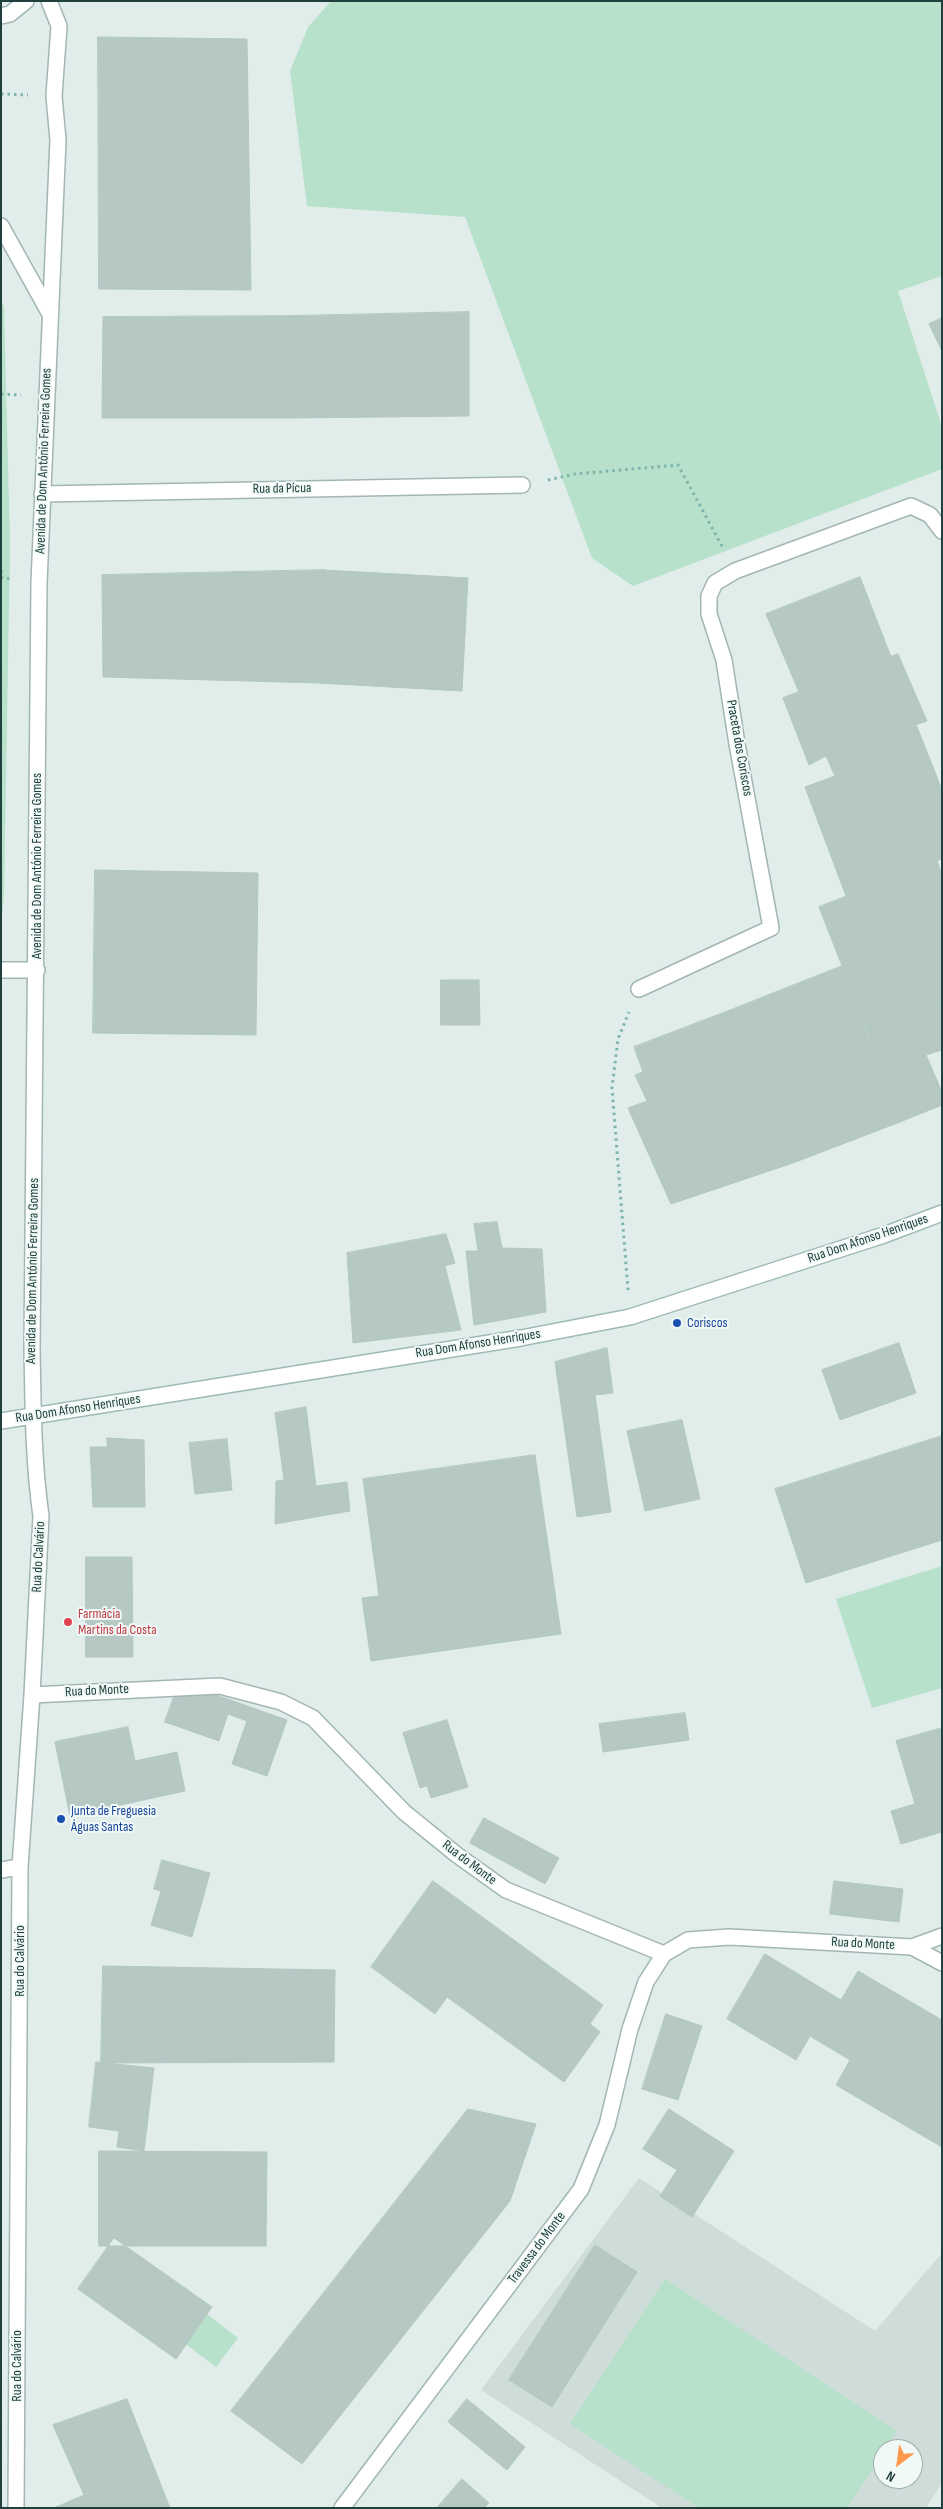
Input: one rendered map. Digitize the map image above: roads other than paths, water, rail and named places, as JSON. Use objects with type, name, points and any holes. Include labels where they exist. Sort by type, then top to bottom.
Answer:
[{"type":"street","points":[[1,16],[10,14],[26,1]]},
{"type":"street","name":"Avenida de Dom António Ferreira Gomes","points":[[33,1416],[37,970],[36,850],[42,494],[58,140],[54,96],[59,26],[49,1]]},
{"type":"street","points":[[1,226],[51,316]]},
{"type":"street","name":"Rua da Pícua","points":[[42,494],[522,485]]},
{"type":"street","name":"Praceta dos Coriscos","points":[[639,989],[771,928],[737,744],[724,660],[709,614],[709,596],[715,583],[735,571],[911,506],[930,515],[942,531]]},
{"type":"street","points":[[1,970],[37,970]]},
{"type":"street","name":"Rua Dom Afonso Henriques","points":[[1,1421],[511,1339],[630,1317],[884,1235],[942,1213]]},
{"type":"street","name":"Rua do Calvário","points":[[16,2508],[20,1867],[32,1695],[41,1516],[37,1489],[33,1416]]},
{"type":"street","name":"Rua do Monte","points":[[32,1695],[220,1686],[281,1702],[313,1718],[404,1812],[457,1855],[506,1890],[664,1954],[688,1940],[729,1936],[912,1947],[942,1936]]},
{"type":"street","points":[[1,1870],[20,1867]]},
{"type":"street","points":[[912,1947],[942,1963]]},
{"type":"street","name":"Travessa do Monte","points":[[342,2508],[582,2189],[607,2126],[630,2029],[643,1992],[664,1954]]},
{"type":"place","name":"Coriscos","points":[[677,1323]]},
{"type":"place","name":"Farmácia Martins da Costa","points":[[68,1622]]},
{"type":"place","name":"Junta de Freguesia Águas Santas","points":[[61,1819]]}]
